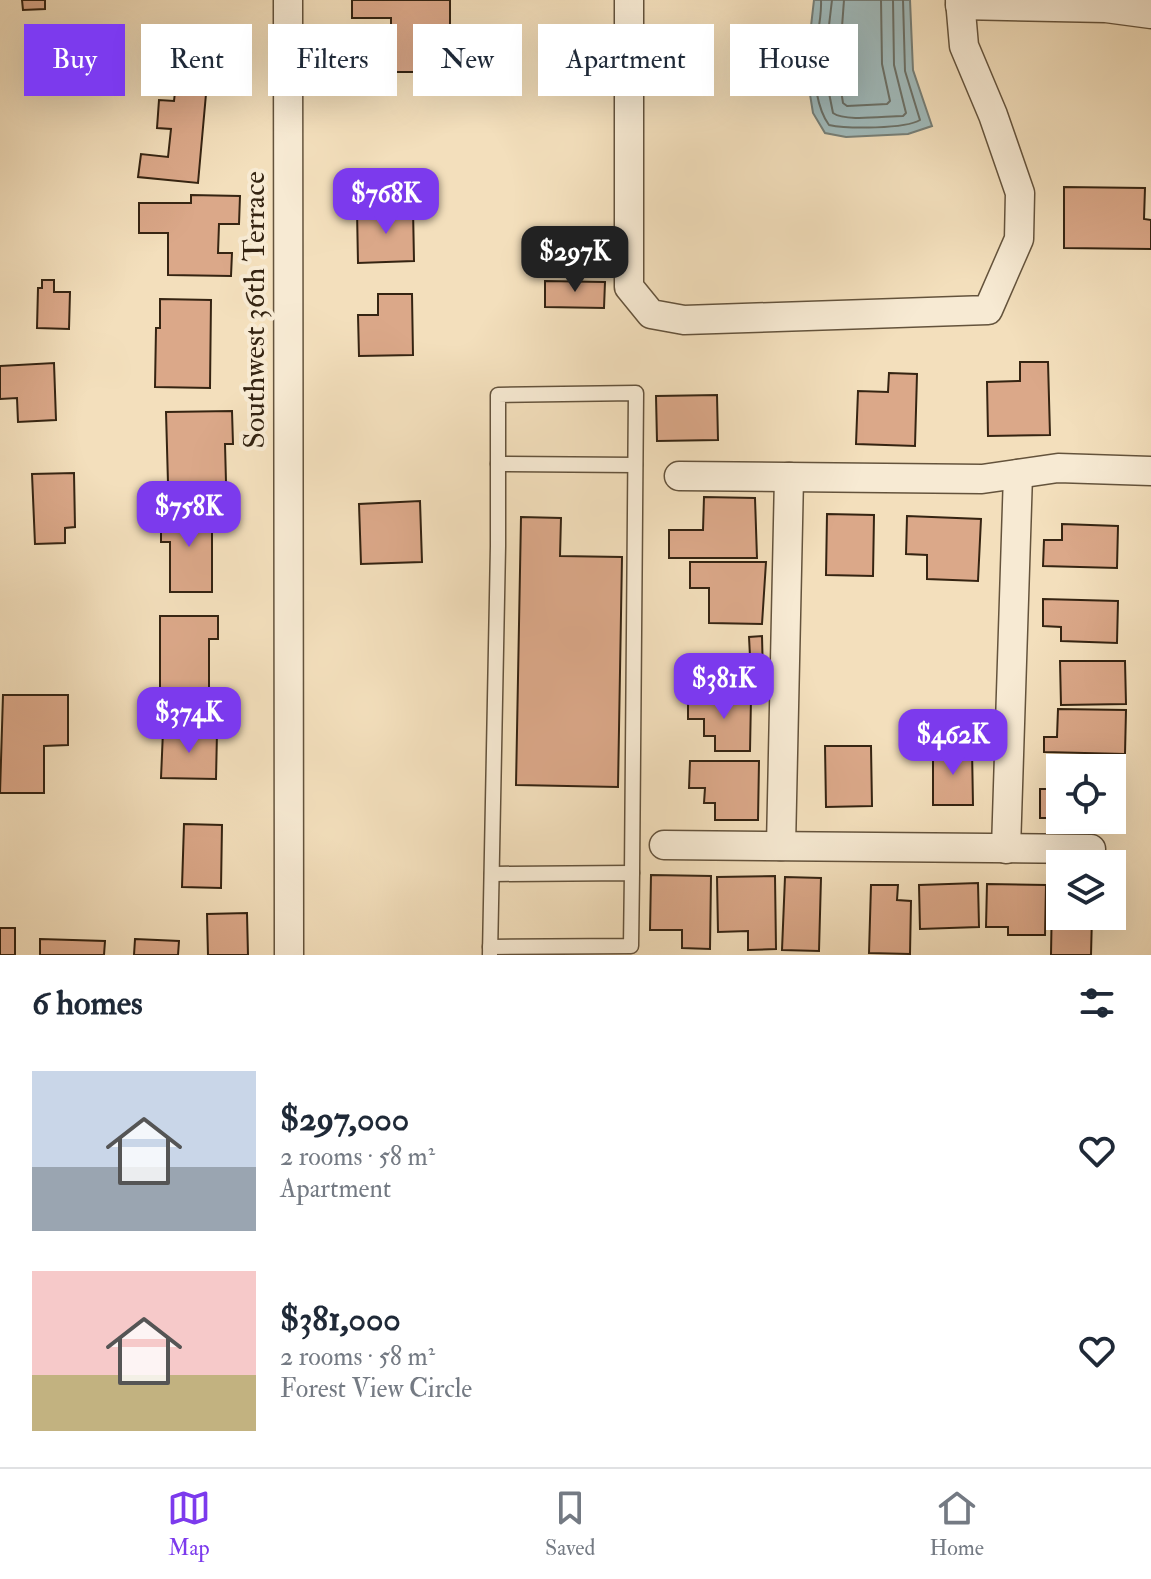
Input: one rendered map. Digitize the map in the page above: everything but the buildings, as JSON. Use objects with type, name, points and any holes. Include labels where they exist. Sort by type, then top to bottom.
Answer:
[{"type":"street","name":"Southwest 36th Terrace","points":[[288,0],[289,955]]},
{"type":"street","points":[[629,0],[629,287],[651,314],[684,320],[988,310],[1019,239],[1020,193],[993,115],[964,46],[960,2],[1106,8],[1151,14]]},
{"type":"street","points":[[679,476],[982,479],[1058,468],[1151,471]]},
{"type":"street","points":[[1006,849],[1018,474]]},
{"type":"street","points":[[781,846],[789,477]]},
{"type":"street","points":[[664,845],[1091,849]]},
{"type":"lane","points":[[636,393],[631,946],[490,951],[498,464],[498,395],[636,393]]},
{"type":"lane","points":[[498,464],[635,465]]},
{"type":"lane","points":[[492,874],[632,873]]},
{"type":"water","points":[[814,0],[910,0],[913,70],[932,126],[908,134],[846,137],[825,133],[813,113],[810,96],[858,96],[858,24],[811,24]]}]
